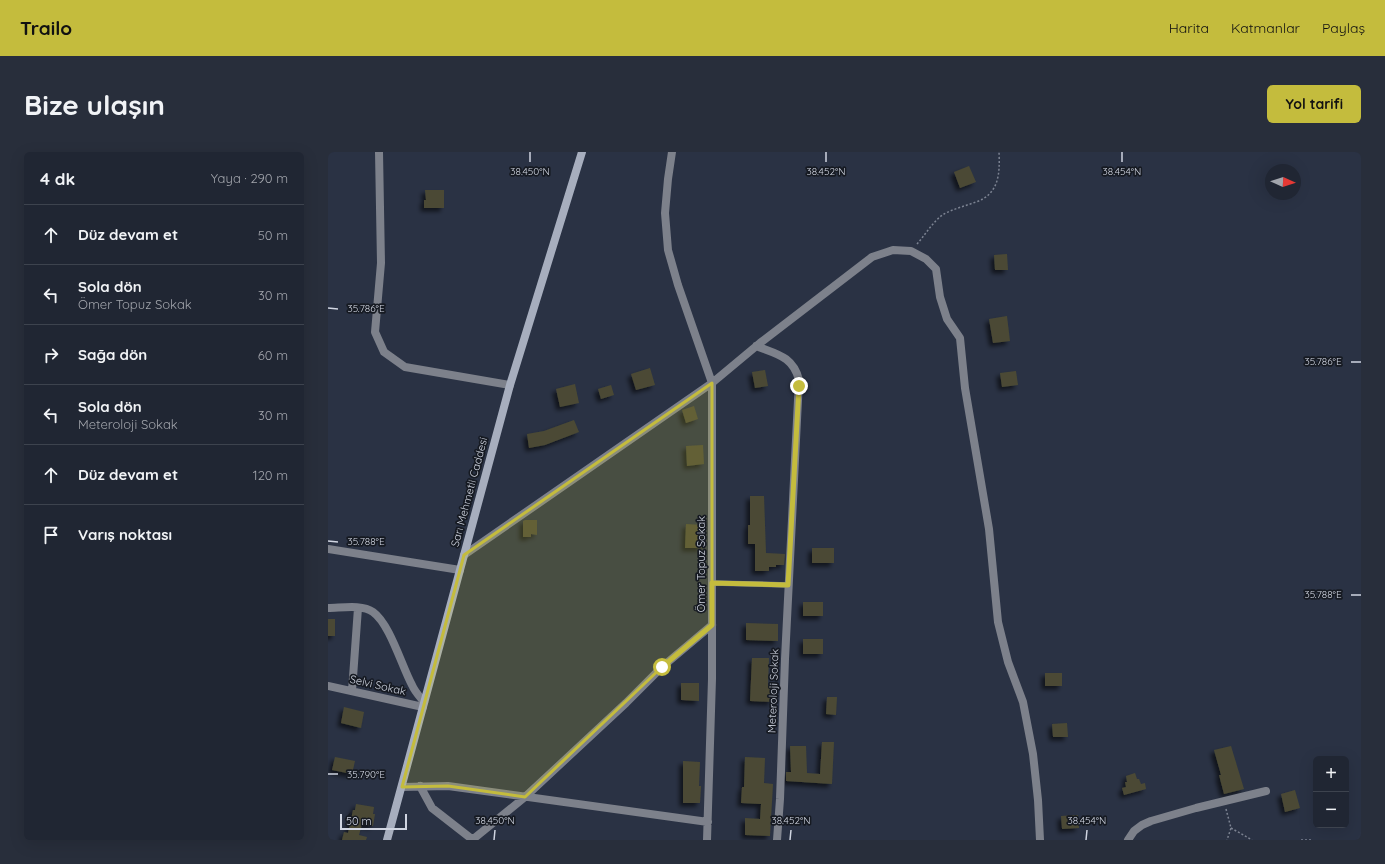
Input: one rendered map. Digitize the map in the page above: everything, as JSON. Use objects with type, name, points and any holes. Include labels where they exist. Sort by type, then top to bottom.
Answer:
[{"type":"street","points":[[379,152],[381,263],[375,332],[384,352],[405,367],[510,385]]},
{"type":"street","name":"Sarı Mehmetli Caddesi","points":[[387,840],[510,385],[582,152]]},
{"type":"street","name":"Ömer Topuz Sokak","points":[[672,152],[665,213],[668,250],[678,285],[712,383],[712,625],[707,840]]},
{"type":"street","points":[[464,556],[712,383],[756,346],[872,257],[893,250],[911,252],[926,258],[936,269],[940,297],[947,320],[960,338],[965,388],[989,529],[998,622],[1008,662],[1022,702],[1033,754],[1038,800],[1040,840]]},
{"type":"street","name":"Meteroloji Sokak","points":[[756,346],[788,359],[796,369],[799,380],[777,840]]},
{"type":"street","points":[[328,549],[460,570]]},
{"type":"street","points":[[328,608],[366,609],[373,612],[379,618],[390,637],[412,686],[424,705]]},
{"type":"street","points":[[352,691],[358,608]]},
{"type":"street","points":[[420,786],[432,808],[472,840],[525,797],[626,703],[662,667],[712,625]]},
{"type":"street","name":"Selvi Sokak","points":[[328,686],[424,705]]},
{"type":"street","points":[[402,787],[448,786],[708,822]]},
{"type":"street","points":[[1128,840],[1134,831],[1142,825],[1196,808],[1266,791]]},
{"type":"lane","points":[[712,583],[788,585]]},
{"type":"path","points":[[911,252],[934,223],[943,215],[978,202],[990,194],[997,183],[1000,168],[999,152]]},
{"type":"path","points":[[1224,801],[1231,828],[1226,840]]},
{"type":"path","points":[[1231,828],[1252,840]]},
{"type":"path","points":[[1301,840],[1311,840]]},
{"type":"highlighted area","points":[[712,383],[712,625],[662,667],[525,797],[448,786],[402,787],[464,555]]},
{"type":"building","points":[[969,166],[976,182],[960,188],[954,172]]},
{"type":"building","points":[[425,190],[444,190],[444,208],[424,208],[424,200],[426,200]]},
{"type":"building","points":[[1007,254],[1008,270],[995,270],[994,255]]},
{"type":"building","points":[[1007,316],[1010,341],[993,343],[989,319]]},
{"type":"building","points":[[650,368],[655,385],[636,390],[631,374]]},
{"type":"building","points":[[765,370],[768,386],[755,388],[752,372]]},
{"type":"building","points":[[1016,371],[1018,385],[1002,387],[1000,373]]},
{"type":"building","points":[[575,384],[579,403],[560,407],[556,389]]},
{"type":"building","points":[[611,385],[614,395],[601,399],[598,389]]},
{"type":"building","points":[[694,406],[698,419],[686,423],[682,410]]},
{"type":"building","points":[[574,420],[579,432],[545,445],[529,448],[527,434],[544,431]]},
{"type":"building","points":[[703,445],[704,464],[687,466],[686,446]]},
{"type":"building","points":[[750,496],[764,496],[766,553],[785,554],[784,565],[769,567],[769,571],[755,571],[755,544],[748,544],[748,525],[750,525]]},
{"type":"building","points":[[537,520],[537,535],[531,534],[531,537],[523,537],[523,521]]},
{"type":"building","points":[[686,524],[703,525],[702,548],[685,548]]},
{"type":"building","points":[[812,548],[834,548],[834,563],[812,563]]},
{"type":"building","points":[[803,602],[823,602],[823,616],[803,616]]},
{"type":"building","points":[[328,619],[335,619],[335,636],[328,636]]},
{"type":"building","points":[[746,623],[778,624],[778,641],[746,640]]},
{"type":"building","points":[[803,639],[823,639],[823,654],[803,654]]},
{"type":"building","points":[[752,658],[769,658],[768,686],[773,686],[772,702],[750,701]]},
{"type":"building","points":[[1045,673],[1062,673],[1062,686],[1045,686]]},
{"type":"building","points":[[681,683],[699,683],[699,701],[681,700]]},
{"type":"building","points":[[827,697],[837,697],[836,715],[826,714]]},
{"type":"building","points":[[344,707],[364,712],[361,728],[341,723]]},
{"type":"building","points":[[1067,723],[1068,737],[1053,737],[1052,724]]},
{"type":"building","points":[[822,742],[834,742],[832,784],[786,781],[786,772],[791,772],[790,746],[806,746],[807,773],[820,774]]},
{"type":"building","points":[[1231,746],[1244,789],[1224,794],[1219,775],[1221,775],[1214,750]]},
{"type":"building","points":[[335,757],[355,761],[352,774],[332,770]]},
{"type":"building","points":[[745,757],[765,758],[764,783],[773,784],[770,836],[745,835],[745,818],[760,819],[761,804],[741,803],[742,787],[744,787]]},
{"type":"building","points":[[683,761],[700,762],[700,803],[683,803]]},
{"type":"building","points":[[1135,773],[1141,784],[1145,783],[1146,789],[1124,795],[1122,788],[1126,787],[1126,776]]},
{"type":"building","points":[[1295,790],[1300,808],[1285,812],[1281,794]]},
{"type":"building","points":[[356,804],[374,807],[373,814],[375,814],[373,826],[362,824],[359,835],[367,837],[366,840],[342,840],[344,832],[348,833],[353,810],[355,810]]},
{"type":"building","points":[[1078,815],[1079,828],[1062,829],[1061,816]]},
{"type":"route","points":[[662,667],[712,625],[712,583],[788,585],[799,386]]}]
